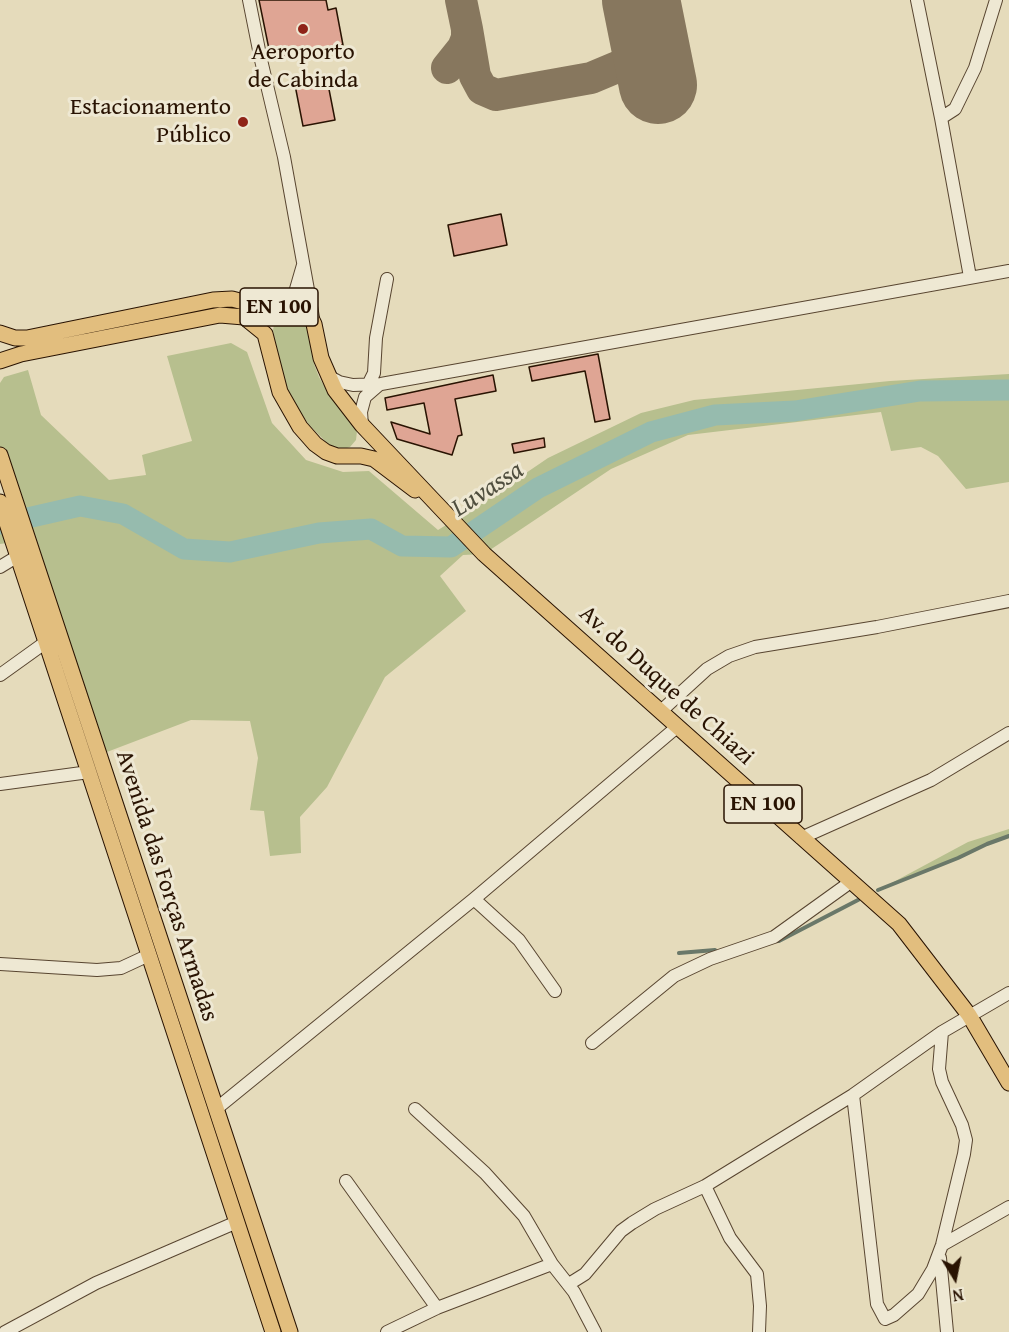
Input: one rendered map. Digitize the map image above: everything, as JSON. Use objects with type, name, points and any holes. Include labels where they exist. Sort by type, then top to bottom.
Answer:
[{"type":"main road","name":"EN 100","points":[[0,333],[15,338],[27,338],[213,300],[232,299],[263,307],[290,305],[301,308],[308,313],[314,324]]},
{"type":"main road","name":"EN 100","points":[[265,334],[265,322],[270,314],[280,307]]},
{"type":"main road","name":"EN 100","points":[[0,361],[21,354],[220,315],[244,317],[265,334]]},
{"type":"main road","name":"Av. do Duque de Chiazi","points":[[314,324],[321,358],[328,376],[335,390],[362,425],[484,554],[899,924],[969,1015],[1009,1083]]},
{"type":"main road","name":"Av. do Duque de Chiazi","points":[[265,334],[272,369],[280,392],[300,427],[315,444],[326,452],[338,456],[361,456],[374,459],[448,517]]},
{"type":"main road","points":[[338,456],[350,453],[358,446],[362,437],[362,425]]},
{"type":"main road","name":"Avenida das Forças Armadas","points":[[0,455],[7,506],[20,546],[216,1109],[290,1332]]},
{"type":"main road","name":"Avenida das Forças Armadas","points":[[20,546],[46,642],[273,1332]]},
{"type":"street","points":[[249,0],[284,157],[314,324]]},
{"type":"street","points":[[917,0],[970,277]]},
{"type":"street","points":[[941,118],[955,109],[975,68],[996,0]]},
{"type":"street","points":[[280,307],[294,296],[304,261]]},
{"type":"street","points":[[328,376],[339,382],[353,385],[374,384],[1009,271]]},
{"type":"street","points":[[362,425],[361,412],[365,397],[374,384],[376,338],[387,279]]},
{"type":"street","points":[[0,567],[20,546]]},
{"type":"street","points":[[661,711],[707,669],[729,656],[755,647],[877,627],[1009,601]]},
{"type":"street","points":[[0,675],[46,642]]},
{"type":"street","points":[[216,1109],[474,899],[677,727]]},
{"type":"street","points":[[801,838],[931,780],[1009,733]]},
{"type":"street","points":[[0,784],[89,772]]},
{"type":"street","points":[[592,1042],[674,976],[710,959],[774,937],[852,881]]},
{"type":"street","points":[[474,899],[519,940],[555,991]]},
{"type":"street","points":[[0,964],[97,970],[121,968],[149,955]]},
{"type":"street","points":[[569,1284],[585,1274],[621,1232],[632,1223],[655,1209],[705,1186],[853,1095],[942,1032],[1009,993]]},
{"type":"street","points":[[853,1095],[877,1304],[885,1319],[894,1316],[918,1294],[933,1269],[941,1249],[966,1140],[962,1125],[942,1082],[939,1069],[942,1032]]},
{"type":"street","points":[[415,1109],[485,1173],[524,1216],[552,1264],[569,1284],[595,1332]]},
{"type":"street","points":[[346,1181],[437,1308]]},
{"type":"street","points":[[705,1186],[730,1238],[757,1274],[760,1306],[759,1332]]},
{"type":"street","points":[[941,1249],[1009,1207]]},
{"type":"street","points":[[5,1332],[96,1283],[237,1222]]},
{"type":"street","points":[[941,1249],[946,1332]]},
{"type":"street","points":[[387,1332],[437,1308],[552,1264]]},
{"type":"green space","points":[[284,313],[294,313],[303,317],[319,377],[328,393],[355,423],[356,440],[350,447],[341,450],[331,447],[310,426],[293,402],[280,371],[273,330],[275,320]]},
{"type":"green space","points":[[231,343],[247,352],[272,423],[306,460],[343,472],[369,471],[438,530],[548,458],[641,413],[694,400],[890,381],[1009,374],[1009,482],[966,489],[938,456],[921,447],[891,451],[881,412],[688,435],[611,469],[484,554],[463,555],[440,576],[466,611],[385,677],[327,787],[300,817],[301,853],[270,856],[264,811],[250,810],[258,758],[250,721],[191,720],[99,755],[14,542],[0,544],[0,504],[17,506],[0,455],[0,383],[4,377],[28,370],[41,415],[109,480],[146,475],[142,455],[192,441],[167,356]]},
{"type":"green space","points":[[1009,829],[1009,836],[886,886],[968,842]]},
{"type":"building","name":"Aeroporto de Cabinda","points":[[259,0],[326,0],[328,10],[336,8],[343,45],[271,59]]},
{"type":"building","points":[[327,79],[335,120],[303,126],[295,85]]},
{"type":"building","points":[[501,214],[507,245],[454,256],[448,225]]},
{"type":"building","points":[[598,354],[610,419],[595,422],[585,371],[532,381],[529,367]]},
{"type":"building","points":[[493,375],[496,391],[455,399],[462,435],[458,436],[452,455],[397,439],[391,422],[430,434],[424,403],[387,410],[385,398]]},
{"type":"building","points":[[544,438],[545,447],[514,453],[512,444]]},
{"type":"waterway","name":"Luvassa","points":[[1,524],[80,506],[123,514],[184,549],[230,552],[319,533],[371,529],[402,546],[451,547],[538,488],[651,432],[715,415],[795,411],[920,391],[1009,390]]},
{"type":"waterway","points":[[878,890],[1009,836]]},
{"type":"waterway","points":[[779,941],[858,900]]},
{"type":"waterway","points":[[679,953],[715,950]]},
{"type":"taxiway","points":[[447,68],[463,48],[467,38],[461,0]]},
{"type":"taxiway","points":[[467,29],[475,76],[482,89],[496,95],[591,78],[622,65],[650,48]]},
{"type":"runway","points":[[641,0],[658,85]]},
{"type":"place","name":"Aeroporto de Cabinda","points":[[303,29]]},
{"type":"place","name":"Estacionamento Público","points":[[243,122]]}]
